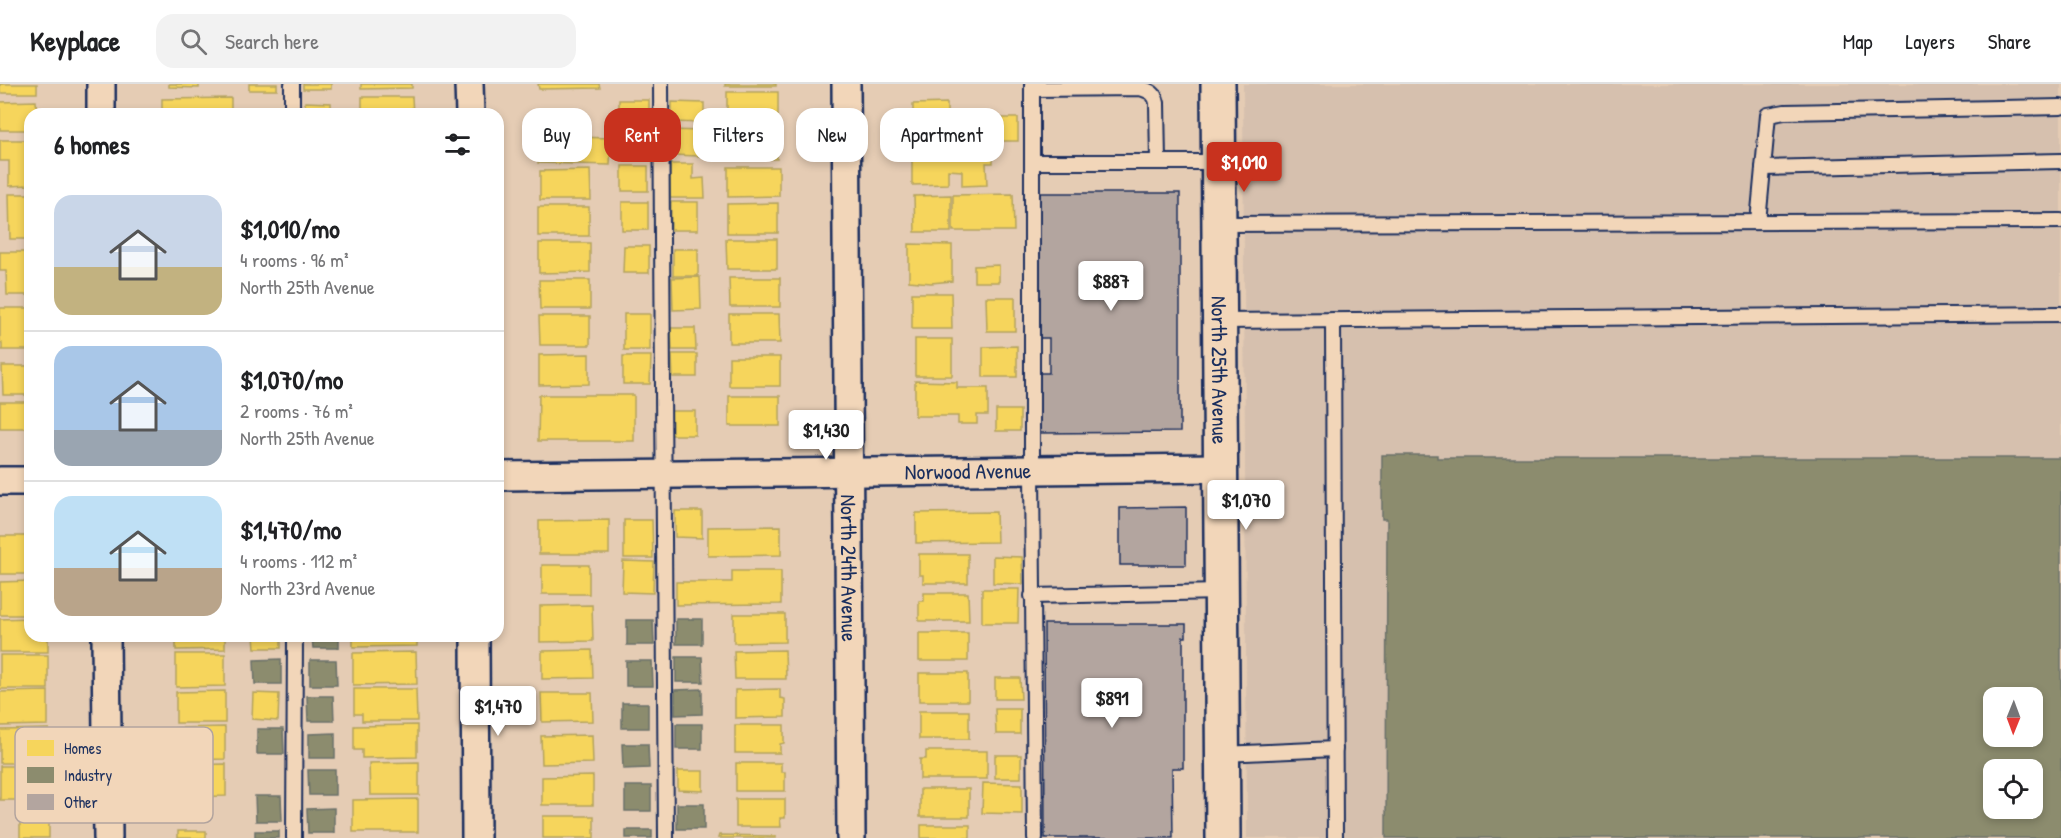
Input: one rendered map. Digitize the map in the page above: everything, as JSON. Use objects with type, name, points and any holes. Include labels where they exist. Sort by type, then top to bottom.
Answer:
[{"type":"main road","name":"North 25th Avenue","points":[[1218,84],[1223,838]]},
{"type":"street","points":[[101,84],[101,108]]},
{"type":"street","points":[[470,84],[470,108]]},
{"type":"street","name":"North 24th Avenue","points":[[846,84],[851,838]]},
{"type":"street","name":"Norwood Avenue","points":[[504,476],[1220,468]]},
{"type":"street","points":[[0,481],[24,481]]},
{"type":"street","points":[[106,642],[107,727]]},
{"type":"street","points":[[475,642],[476,838]]},
{"type":"street","points":[[108,823],[108,838]]},
{"type":"lane","points":[[292,84],[292,108]]},
{"type":"lane","points":[[661,84],[666,838]]},
{"type":"lane","points":[[1035,838],[1032,596],[1032,86],[1140,88],[1152,92],[1157,104],[1158,162]]},
{"type":"lane","points":[[1758,222],[1768,115],[1785,112],[2061,107]]},
{"type":"lane","points":[[1763,168],[2061,161]]},
{"type":"lane","points":[[1032,162],[1218,162]]},
{"type":"lane","points":[[1219,224],[2061,221]]},
{"type":"lane","points":[[1219,321],[2061,314]]},
{"type":"lane","points":[[1333,320],[1335,838]]},
{"type":"lane","points":[[1032,596],[1221,592]]},
{"type":"lane","points":[[294,838],[295,642]]},
{"type":"lane","points":[[1222,754],[1335,749]]},
{"type":"shaded area","points":[[1243,84],[2061,84],[2061,838],[1247,838]]},
{"type":"building: Homes","points":[[0,84],[37,84],[37,93],[0,93]]},
{"type":"building: Homes","points":[[169,84],[199,84],[199,88],[169,87]]},
{"type":"building: Homes","points":[[249,84],[277,84],[277,90],[249,90]]},
{"type":"building: Homes","points":[[303,84],[331,84],[331,89],[303,89]]},
{"type":"building: Homes","points":[[361,84],[412,84],[412,88],[361,89]]},
{"type":"building: Homes","points":[[538,84],[599,84],[600,88],[539,89]]},
{"type":"building: Homes","points":[[725,84],[776,84],[776,86],[725,86]]},
{"type":"building: Homes","points":[[727,92],[778,92],[778,108],[727,108]]},
{"type":"building: Homes","points":[[362,97],[412,97],[413,108],[362,108]]},
{"type":"building: Homes","points":[[231,98],[231,108],[162,108],[162,99]]},
{"type":"building: Homes","points":[[619,100],[649,100],[649,108],[619,108]]},
{"type":"building: Homes","points":[[36,101],[37,108],[24,108],[24,130],[0,130],[0,102]]},
{"type":"building: Homes","points":[[305,102],[331,103],[331,108],[305,108]]},
{"type":"building: Homes","points":[[672,102],[704,103],[704,108],[693,108],[693,123],[681,122],[681,108],[672,108]]},
{"type":"building: Homes","points":[[947,103],[947,108],[913,108],[913,104]]},
{"type":"building: Homes","points":[[1004,118],[1018,118],[1018,141],[1004,141]]},
{"type":"building: Homes","points":[[681,130],[693,131],[693,156],[681,155]]},
{"type":"building: Homes","points":[[592,137],[604,138],[604,162],[610,162],[610,165],[538,163],[592,162]]},
{"type":"building: Homes","points":[[0,140],[24,140],[24,185],[9,186],[9,161],[0,161]]},
{"type":"building: Homes","points":[[912,162],[993,162],[986,163],[987,185],[962,186],[962,171],[948,170],[948,184],[912,185]]},
{"type":"building: Homes","points":[[670,164],[693,164],[693,179],[704,178],[705,198],[670,198]]},
{"type":"building: Homes","points":[[622,166],[648,166],[648,191],[622,191]]},
{"type":"building: Homes","points":[[728,167],[779,167],[779,196],[728,197]]},
{"type":"building: Homes","points":[[590,170],[591,200],[540,200],[540,171]]},
{"type":"building: Homes","points":[[9,194],[24,194],[24,239],[10,239]]},
{"type":"building: Homes","points":[[1013,194],[1014,231],[953,231],[953,195]]},
{"type":"building: Homes","points":[[951,195],[951,232],[915,232],[914,196]]},
{"type":"building: Homes","points":[[622,202],[648,202],[648,230],[622,230]]},
{"type":"building: Homes","points":[[671,202],[698,202],[698,230],[671,230]]},
{"type":"building: Homes","points":[[778,203],[778,233],[727,233],[727,204]]},
{"type":"building: Homes","points":[[538,207],[589,207],[589,236],[538,236]]},
{"type":"building: Homes","points":[[726,239],[777,239],[777,269],[727,269]]},
{"type":"building: Homes","points":[[539,243],[590,243],[590,272],[539,273]]},
{"type":"building: Homes","points":[[909,244],[952,245],[952,281],[931,283],[909,281]]},
{"type":"building: Homes","points":[[624,246],[649,246],[649,273],[623,273]]},
{"type":"building: Homes","points":[[673,249],[698,249],[698,276],[673,276]]},
{"type":"building: Homes","points":[[0,252],[24,252],[24,295],[7,295],[6,271],[0,271]]},
{"type":"building: Homes","points":[[999,265],[999,282],[974,282],[974,266]]},
{"type":"building: Homes","points":[[700,277],[701,309],[673,310],[672,278]]},
{"type":"building: Homes","points":[[729,278],[780,278],[780,307],[730,307]]},
{"type":"building: Homes","points":[[539,280],[590,280],[590,309],[540,309]]},
{"type":"building: Homes","points":[[912,293],[951,293],[952,329],[912,329]]},
{"type":"building: Homes","points":[[986,297],[1015,297],[1015,331],[987,331]]},
{"type":"building: Homes","points":[[0,308],[24,308],[24,350],[2,350],[2,343],[0,343]]},
{"type":"building: Homes","points":[[624,314],[650,314],[650,350],[624,350]]},
{"type":"building: Homes","points":[[729,314],[779,314],[780,343],[729,343]]},
{"type":"building: Homes","points":[[539,316],[590,316],[590,345],[540,345]]},
{"type":"building: Homes","points":[[671,328],[695,328],[696,350],[672,350]]},
{"type":"building: Homes","points":[[915,339],[952,339],[952,376],[915,376]]},
{"type":"building: Homes","points":[[1017,346],[1017,377],[983,377],[983,347]]},
{"type":"building: Homes","points":[[589,354],[589,384],[539,385],[539,355]]},
{"type":"building: Homes","points":[[672,354],[697,354],[697,377],[673,377]]},
{"type":"building: Homes","points":[[623,356],[651,356],[650,384],[623,384]]},
{"type":"building: Homes","points":[[729,357],[780,357],[780,386],[729,386]]},
{"type":"building: Homes","points":[[2,366],[24,366],[24,395],[3,395]]},
{"type":"building: Homes","points":[[915,381],[957,382],[957,388],[988,388],[988,415],[977,415],[977,424],[958,424],[958,416],[915,416]]},
{"type":"building: Homes","points":[[539,395],[634,395],[634,441],[538,441]]},
{"type":"building: Homes","points":[[729,396],[780,396],[780,426],[729,426]]},
{"type":"building: Homes","points":[[0,402],[24,402],[24,428],[0,428]]},
{"type":"building: Homes","points":[[996,410],[1020,410],[1020,431],[996,431]]},
{"type":"building: Homes","points":[[671,411],[695,411],[695,435],[671,435]]},
{"type":"building: Homes","points":[[675,511],[702,511],[702,538],[675,537]]},
{"type":"building: Homes","points":[[996,512],[997,542],[916,543],[916,513]]},
{"type":"building: Homes","points":[[609,520],[609,554],[539,554],[539,521]]},
{"type":"building: Homes","points":[[624,520],[652,520],[653,558],[624,558]]},
{"type":"building: Homes","points":[[781,526],[781,555],[708,556],[708,527]]},
{"type":"building: Homes","points":[[0,536],[24,536],[24,574],[0,574]]},
{"type":"building: Homes","points":[[919,554],[968,554],[968,583],[923,583],[923,575],[919,575]]},
{"type":"building: Homes","points":[[993,556],[1022,557],[1023,584],[993,583]]},
{"type":"building: Homes","points":[[623,561],[654,562],[653,593],[622,592]]},
{"type":"building: Homes","points":[[542,565],[589,565],[589,594],[542,594]]},
{"type":"building: Homes","points":[[732,571],[781,571],[781,604],[676,605],[676,582],[732,582]]},
{"type":"building: Homes","points":[[24,581],[24,615],[0,615],[0,582]]},
{"type":"building: Homes","points":[[982,589],[1019,589],[1018,623],[982,623]]},
{"type":"building: Homes","points":[[924,593],[968,593],[969,621],[919,621],[919,601],[924,601]]},
{"type":"building: Homes","points":[[592,605],[593,641],[540,642],[540,606]]},
{"type":"building: Homes","points":[[734,614],[785,614],[785,642],[734,643]]},
{"type":"building: Homes","points":[[24,618],[24,642],[48,642],[48,652],[0,652],[0,619]]},
{"type":"building: Homes","points":[[919,633],[968,633],[968,661],[919,661]]},
{"type":"building: Homes","points":[[176,642],[225,642],[225,649],[176,650]]},
{"type":"building: Homes","points":[[254,642],[281,642],[281,648],[255,648]]},
{"type":"building: Homes","points":[[353,642],[417,642],[417,646],[353,647]]},
{"type":"building: Homes","points":[[592,650],[593,678],[542,679],[542,651]]},
{"type":"building: Homes","points":[[785,650],[786,679],[735,679],[734,651]]},
{"type":"building: Homes","points":[[416,652],[417,684],[353,685],[353,653]]},
{"type":"building: Homes","points":[[176,654],[225,654],[225,686],[176,687]]},
{"type":"building: Homes","points":[[0,655],[48,655],[48,689],[0,689]]},
{"type":"building: Homes","points":[[919,673],[968,673],[968,701],[919,701]]},
{"type":"building: Homes","points":[[995,678],[1020,678],[1021,699],[995,699]]},
{"type":"building: Homes","points":[[354,689],[416,689],[417,721],[362,721],[362,714],[354,714]]},
{"type":"building: Homes","points":[[780,689],[780,698],[785,699],[785,717],[735,718],[735,690]]},
{"type":"building: Homes","points":[[48,691],[48,725],[0,726],[0,692]]},
{"type":"building: Homes","points":[[225,691],[225,723],[176,723],[176,692]]},
{"type":"building: Homes","points":[[253,693],[279,694],[278,721],[252,719]]},
{"type":"building: Homes","points":[[541,693],[592,693],[593,721],[542,722]]},
{"type":"building: Homes","points":[[995,709],[1020,709],[1020,734],[996,734]]},
{"type":"building: Homes","points":[[919,711],[969,711],[969,739],[919,739]]},
{"type":"building: Homes","points":[[417,725],[417,757],[362,758],[362,750],[354,750],[354,726]]},
{"type":"building: Homes","points":[[735,725],[784,725],[784,743],[780,744],[780,753],[735,753]]},
{"type":"building: Homes","points":[[213,727],[225,727],[225,759],[213,759]]},
{"type":"building: Homes","points":[[0,730],[15,730],[15,763],[0,763]]},
{"type":"building: Homes","points":[[592,735],[593,763],[542,764],[541,736]]},
{"type":"building: Homes","points":[[926,751],[987,751],[987,779],[920,779],[920,759],[926,759]]},
{"type":"building: Homes","points":[[995,755],[1021,755],[1021,778],[995,778]]},
{"type":"building: Homes","points":[[419,762],[419,795],[370,795],[369,763]]},
{"type":"building: Homes","points":[[736,763],[781,763],[781,772],[785,772],[785,791],[736,791]]},
{"type":"building: Homes","points":[[213,764],[226,764],[226,796],[213,796]]},
{"type":"building: Homes","points":[[0,766],[15,766],[15,800],[0,800]]},
{"type":"building: Homes","points":[[678,771],[703,771],[703,791],[678,790]]},
{"type":"building: Homes","points":[[593,776],[593,805],[542,805],[542,777]]},
{"type":"building: Homes","points":[[983,783],[1022,784],[1022,814],[982,813]]},
{"type":"building: Homes","points":[[920,789],[969,789],[969,817],[920,817]]},
{"type":"building: Homes","points":[[418,799],[418,832],[353,832],[353,800]]},
{"type":"building: Homes","points":[[736,799],[785,799],[785,818],[780,818],[781,827],[736,827]]},
{"type":"building: Homes","points":[[543,816],[594,816],[594,838],[543,838]]},
{"type":"building: Homes","points":[[20,823],[49,823],[49,838],[20,838]]},
{"type":"building: Homes","points":[[921,825],[970,825],[970,838],[921,838]]},
{"type":"building: Homes","points":[[178,831],[206,831],[206,838],[178,838]]},
{"type":"building: Homes","points":[[719,835],[776,836],[776,838],[718,838]]},
{"type":"building: Industry","points":[[1382,455],[1437,455],[1437,458],[2061,458],[2061,838],[1386,838],[1387,519],[1382,519]]},
{"type":"building: Industry","points":[[676,619],[702,619],[702,644],[676,644]]},
{"type":"building: Industry","points":[[627,620],[653,620],[654,645],[627,645]]},
{"type":"building: Industry","points":[[312,642],[339,642],[339,648],[313,648]]},
{"type":"building: Industry","points":[[676,657],[702,657],[703,682],[676,682]]},
{"type":"building: Industry","points":[[281,659],[281,684],[255,684],[254,660]]},
{"type":"building: Industry","points":[[310,660],[336,660],[337,685],[310,685]]},
{"type":"building: Industry","points":[[626,661],[652,661],[653,686],[626,686]]},
{"type":"building: Industry","points":[[702,689],[702,714],[675,715],[675,690]]},
{"type":"building: Industry","points":[[307,696],[333,696],[334,721],[308,721]]},
{"type":"building: Industry","points":[[622,703],[648,703],[648,728],[622,728]]},
{"type":"building: Industry","points":[[676,724],[702,724],[702,749],[676,749]]},
{"type":"building: Industry","points":[[257,729],[283,729],[284,754],[257,754]]},
{"type":"building: Industry","points":[[335,733],[335,758],[309,758],[309,734]]},
{"type":"building: Industry","points":[[622,744],[648,744],[649,768],[623,769]]},
{"type":"building: Industry","points":[[308,770],[335,770],[335,795],[309,795]]},
{"type":"building: Industry","points":[[625,786],[651,786],[651,811],[625,811]]},
{"type":"building: Industry","points":[[255,796],[281,796],[282,821],[256,821]]},
{"type":"building: Industry","points":[[677,804],[704,804],[704,829],[677,829]]},
{"type":"building: Industry","points":[[334,808],[334,833],[308,833],[307,809]]},
{"type":"building: Industry","points":[[626,830],[652,830],[652,838],[626,838]]},
{"type":"building: Industry","points":[[255,831],[279,831],[279,838],[255,838]]},
{"type":"building: Other","points":[[1040,193],[1180,193],[1180,432],[1040,433],[1040,373],[1049,373],[1049,338],[1040,338]]},
{"type":"building: Other","points":[[1186,507],[1186,565],[1120,565],[1120,508]]},
{"type":"building: Other","points":[[1044,624],[1186,624],[1186,637],[1183,637],[1183,768],[1172,768],[1173,838],[1045,838]]}]
